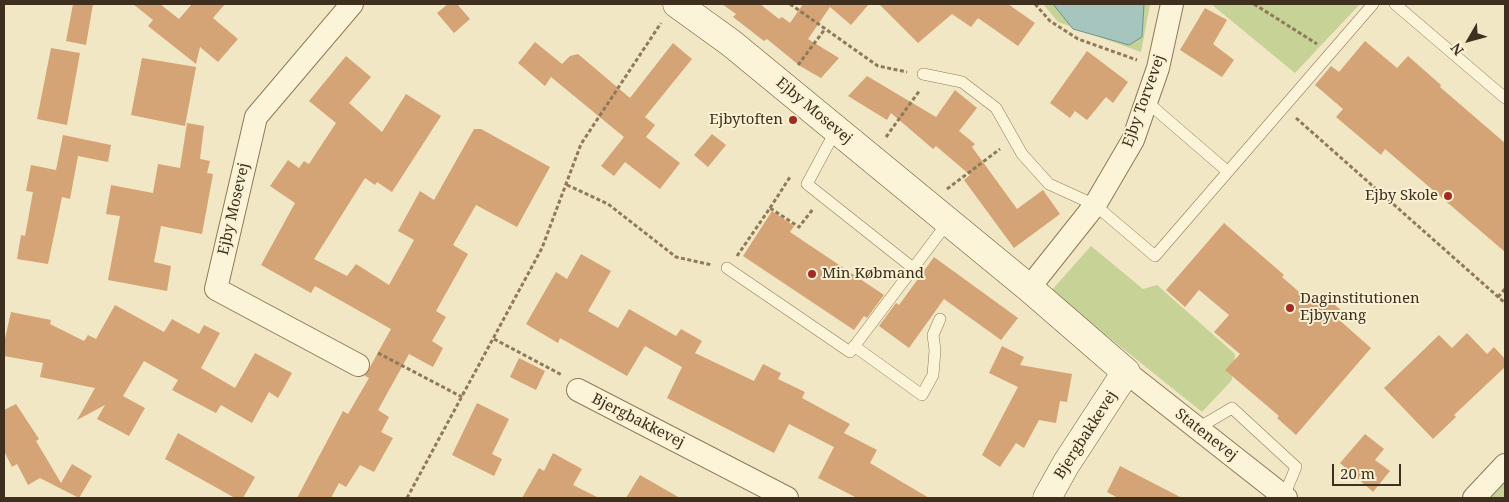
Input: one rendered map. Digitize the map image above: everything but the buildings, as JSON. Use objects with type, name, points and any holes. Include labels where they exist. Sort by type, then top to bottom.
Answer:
[{"type":"street","name":"Ejby Mosevej","points":[[352,4],[256,116],[216,288],[358,365]]},
{"type":"street","name":"Ejby Mosevej","points":[[676,4],[731,43],[1029,288],[1126,372]]},
{"type":"street","name":"Ejby Torvevej","points":[[1029,288],[1095,205],[1134,140],[1158,68],[1172,4]]},
{"type":"street","name":"Statenevej","points":[[1126,372],[1285,497]]},
{"type":"street","name":"Bjergbakkevej","points":[[1047,498],[1066,464],[1126,372]]},
{"type":"street","name":"Bjergbakkevej","points":[[578,390],[787,498]]},
{"type":"street","points":[[1474,498],[1505,465]]},
{"type":"lane","points":[[922,74],[962,82],[996,108],[1022,154],[1049,184],[1095,205],[1155,256],[1373,4]]},
{"type":"lane","points":[[1395,4],[1505,98]]},
{"type":"lane","points":[[1146,102],[1228,171]]},
{"type":"lane","points":[[836,130],[807,184],[913,268]]},
{"type":"lane","points":[[852,349],[948,222]]},
{"type":"lane","points":[[728,269],[922,395],[933,375],[935,350],[933,335],[940,319]]},
{"type":"lane","points":[[1198,428],[1232,408],[1296,467],[1285,497]]},
{"type":"path","points":[[790,4],[878,66],[922,74],[919,93],[870,158]]},
{"type":"path","points":[[1035,4],[1050,21],[1078,39],[1158,68]]},
{"type":"path","points":[[1254,4],[1330,52]]},
{"type":"path","points":[[783,86],[825,28]]},
{"type":"path","points":[[407,498],[542,248],[581,144],[646,46]]},
{"type":"path","points":[[1283,106],[1505,303]]},
{"type":"path","points":[[926,204],[1013,139]]},
{"type":"path","points":[[567,185],[608,204],[676,258],[728,269],[770,208],[799,227],[822,197]]},
{"type":"path","points":[[1498,297],[1505,289]]},
{"type":"path","name":"Bjergbakkevej","points":[[494,339],[563,375],[578,390]]},
{"type":"path","points":[[358,365],[374,351],[462,397]]},
{"type":"green space","points":[[1043,4],[1150,4],[1141,52],[1058,22]]},
{"type":"green space","points":[[1211,4],[1360,4],[1295,73]]},
{"type":"green space","points":[[1091,246],[1143,289],[1157,285],[1235,354],[1232,380],[1202,412],[1051,291]]},
{"type":"green space","points":[[1505,475],[1505,498],[1482,498]]},
{"type":"water","points":[[1053,4],[1144,4],[1142,37],[1129,45],[1073,29]]},
{"type":"place","name":"Ejbytoften","points":[[793,120]]},
{"type":"place","name":"Ejby Skole","points":[[1448,196]]},
{"type":"place","name":"Min Købmand","points":[[812,274]]},
{"type":"place","name":"Daginstitutionen Ejbyvang","points":[[1290,308]]}]
